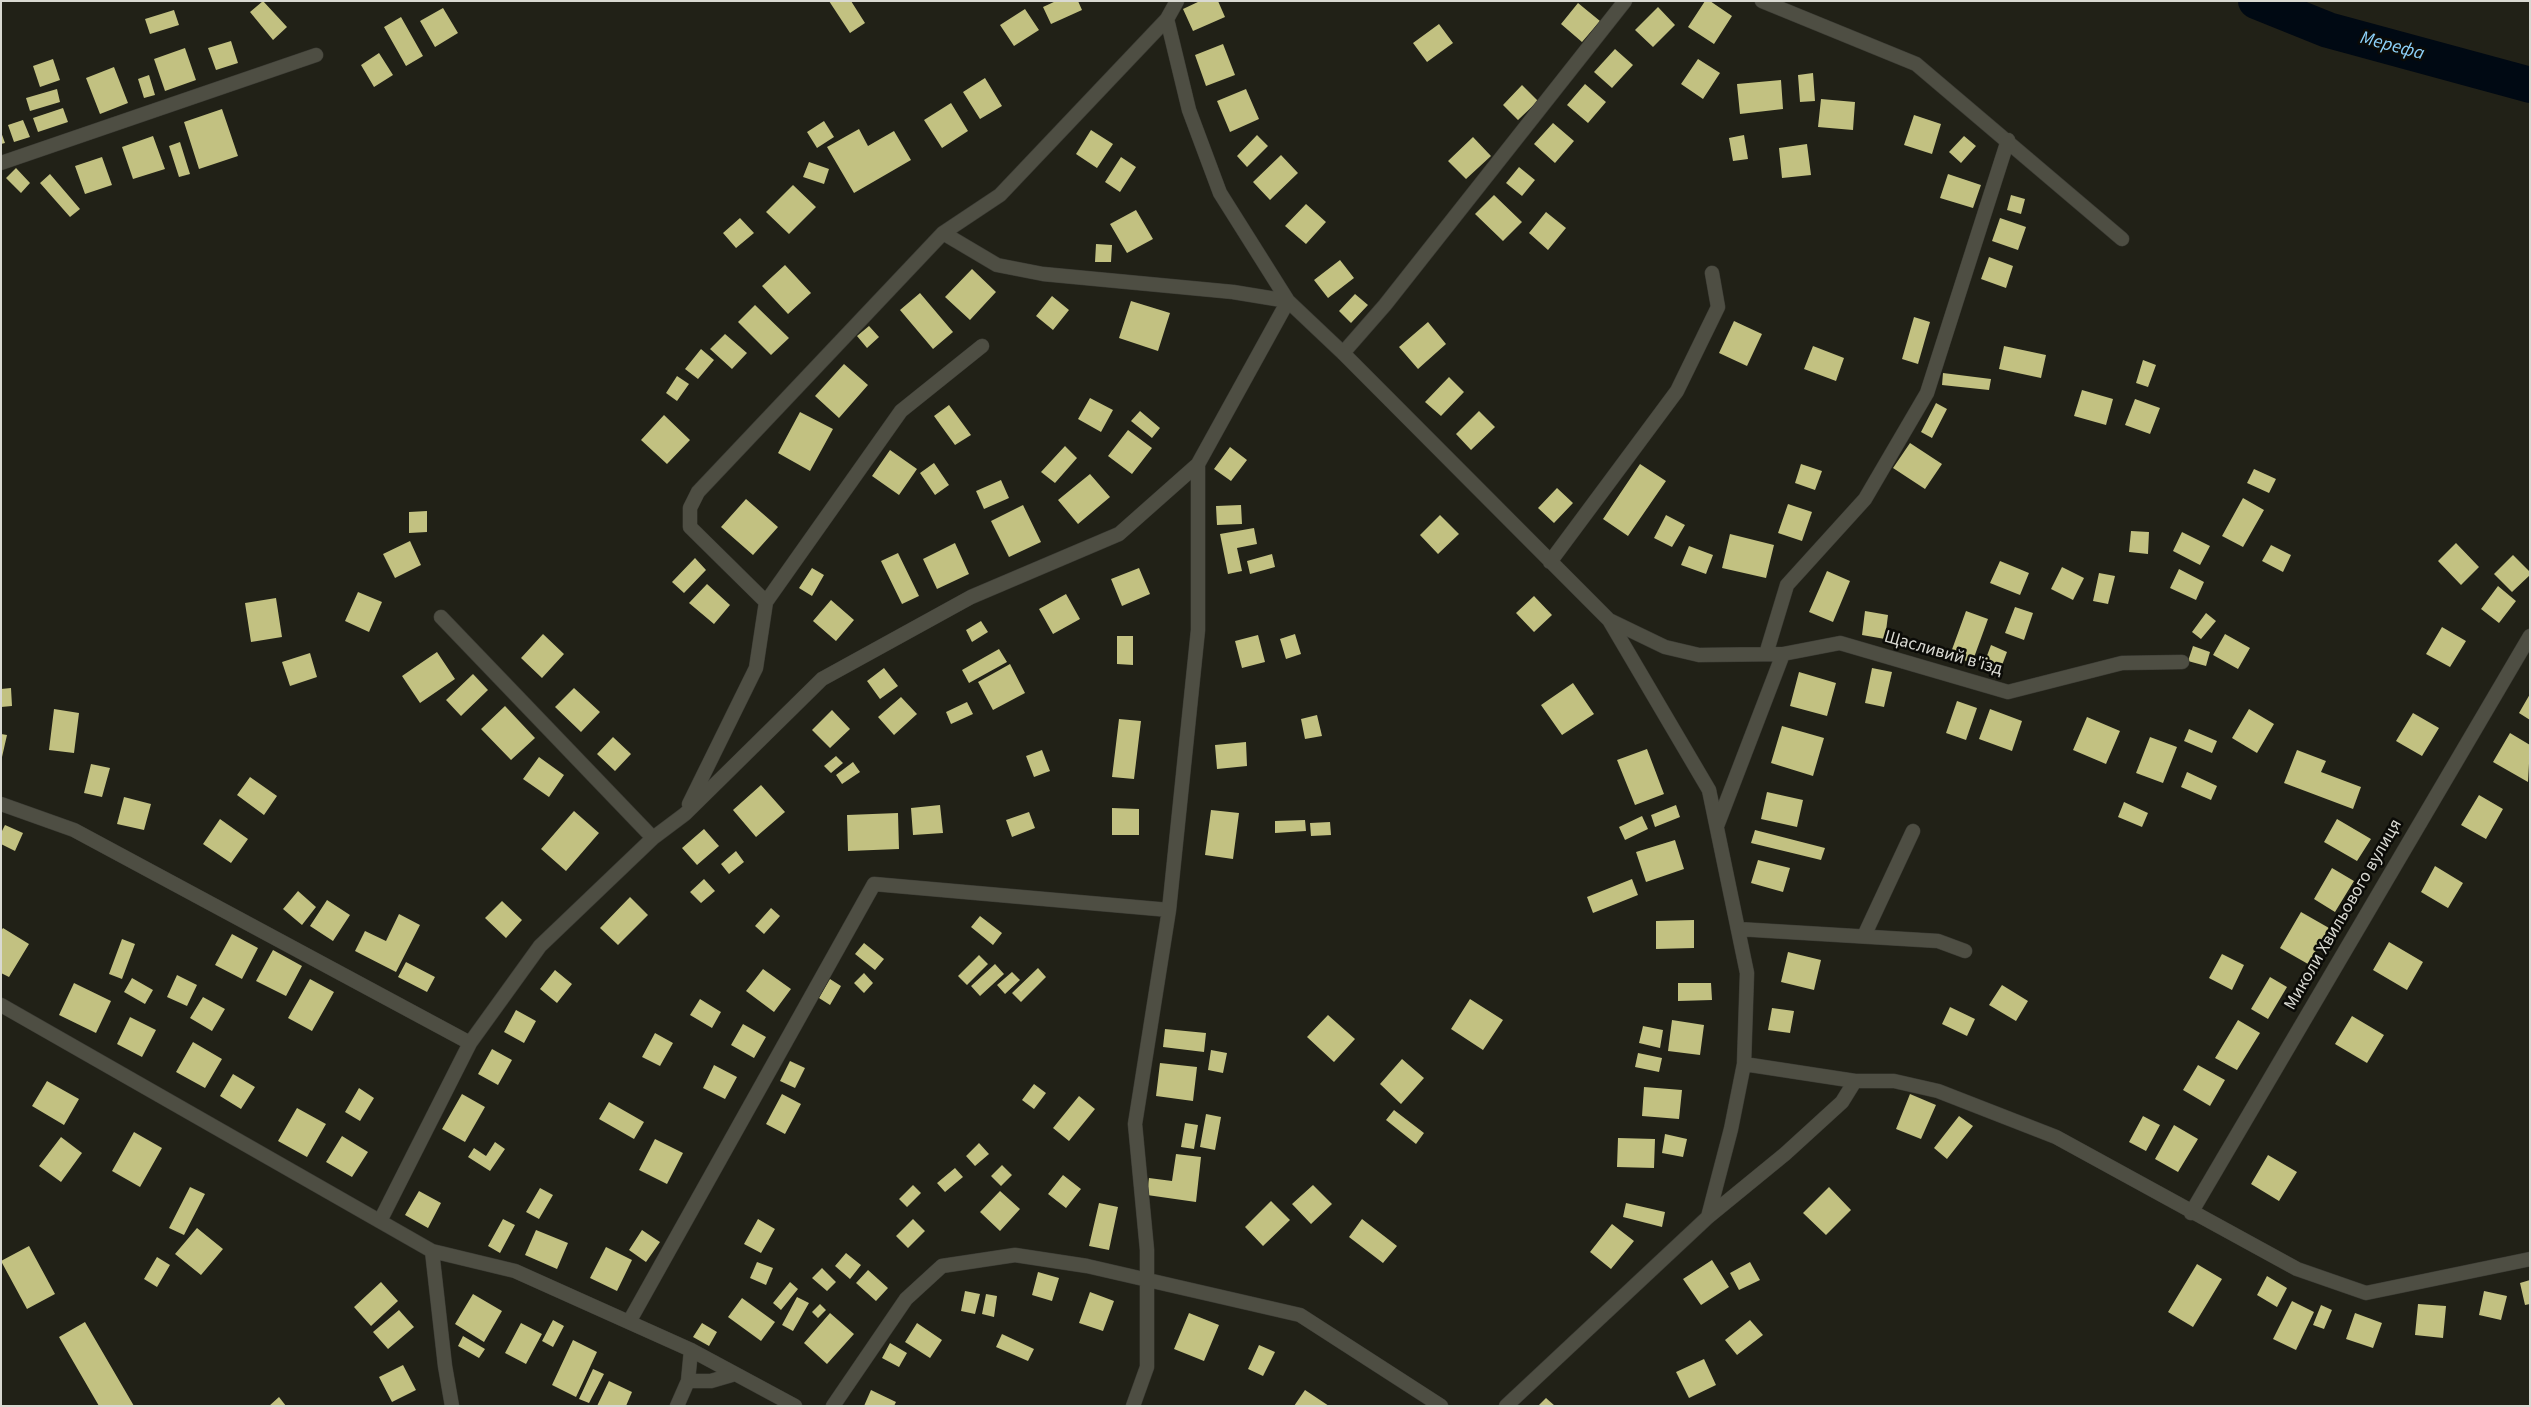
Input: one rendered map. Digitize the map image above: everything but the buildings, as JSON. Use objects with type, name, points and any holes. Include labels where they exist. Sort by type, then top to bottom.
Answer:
[{"type":"street","points":[[766,602],[690,527],[690,508],[698,492],[943,233],[1000,195],[1167,19],[1177,1]]},
{"type":"street","points":[[1343,353],[1391,297],[1625,1]]},
{"type":"street","points":[[1762,1],[1916,64],[2122,238]]},
{"type":"street","points":[[1167,19],[1189,110],[1220,193],[1288,301],[1343,353],[1609,620],[1709,790],[1747,973],[1744,1064],[1731,1129],[1708,1217]]},
{"type":"street","points":[[1,163],[316,55]]},
{"type":"street","points":[[1766,654],[1787,585],[1865,499],[1927,393],[2008,140]]},
{"type":"street","points":[[943,233],[997,265],[1043,274],[1233,292],[1288,301]]},
{"type":"street","points":[[1550,562],[1677,391],[1718,306],[1712,273]]},
{"type":"street","points":[[380,1221],[470,1042],[540,946],[653,838],[684,814],[822,679],[972,597],[1119,534],[1198,464],[1288,301]]},
{"type":"street","points":[[684,814],[756,668],[766,602],[901,411],[982,346]]},
{"type":"street","points":[[1133,1406],[1147,1367],[1147,1250],[1135,1124],[1170,910],[1198,630],[1198,464]]},
{"type":"street","points":[[441,617],[653,838]]},
{"type":"street","name":"Щасливий в'їзд","points":[[1609,620],[1664,647],[1700,655],[1783,654],[1840,643],[2008,692],[2122,663],[2182,662]]},
{"type":"street","name":"Миколи Хвильового вулиця","points":[[2191,1213],[2530,636]]},
{"type":"street","points":[[1716,827],[1783,654]]},
{"type":"street","points":[[1,804],[74,830],[470,1042]]},
{"type":"street","points":[[1864,936],[1914,832]]},
{"type":"street","points":[[629,1322],[874,884],[1170,910]]},
{"type":"street","points":[[1738,929],[1938,941],[1965,951]]},
{"type":"street","points":[[1,1005],[432,1251],[515,1271],[691,1350],[795,1406]]},
{"type":"street","points":[[1744,1064],[1855,1081],[1894,1081],[1938,1091],[2056,1137],[2191,1213],[2297,1269],[2366,1293],[2530,1260]]},
{"type":"street","points":[[1506,1406],[1708,1217],[1784,1154],[1835,1108],[1855,1081]]},
{"type":"street","points":[[432,1251],[445,1366],[452,1406]]},
{"type":"street","points":[[833,1406],[906,1299],[942,1266],[1015,1256],[1087,1266],[1300,1315],[1440,1406]]},
{"type":"street","points":[[677,1406],[688,1381],[691,1350]]},
{"type":"street","points":[[688,1381],[711,1380],[735,1374]]},
{"type":"waterway","name":"Мерефа","points":[[2256,1],[2328,30],[2530,85]]}]
